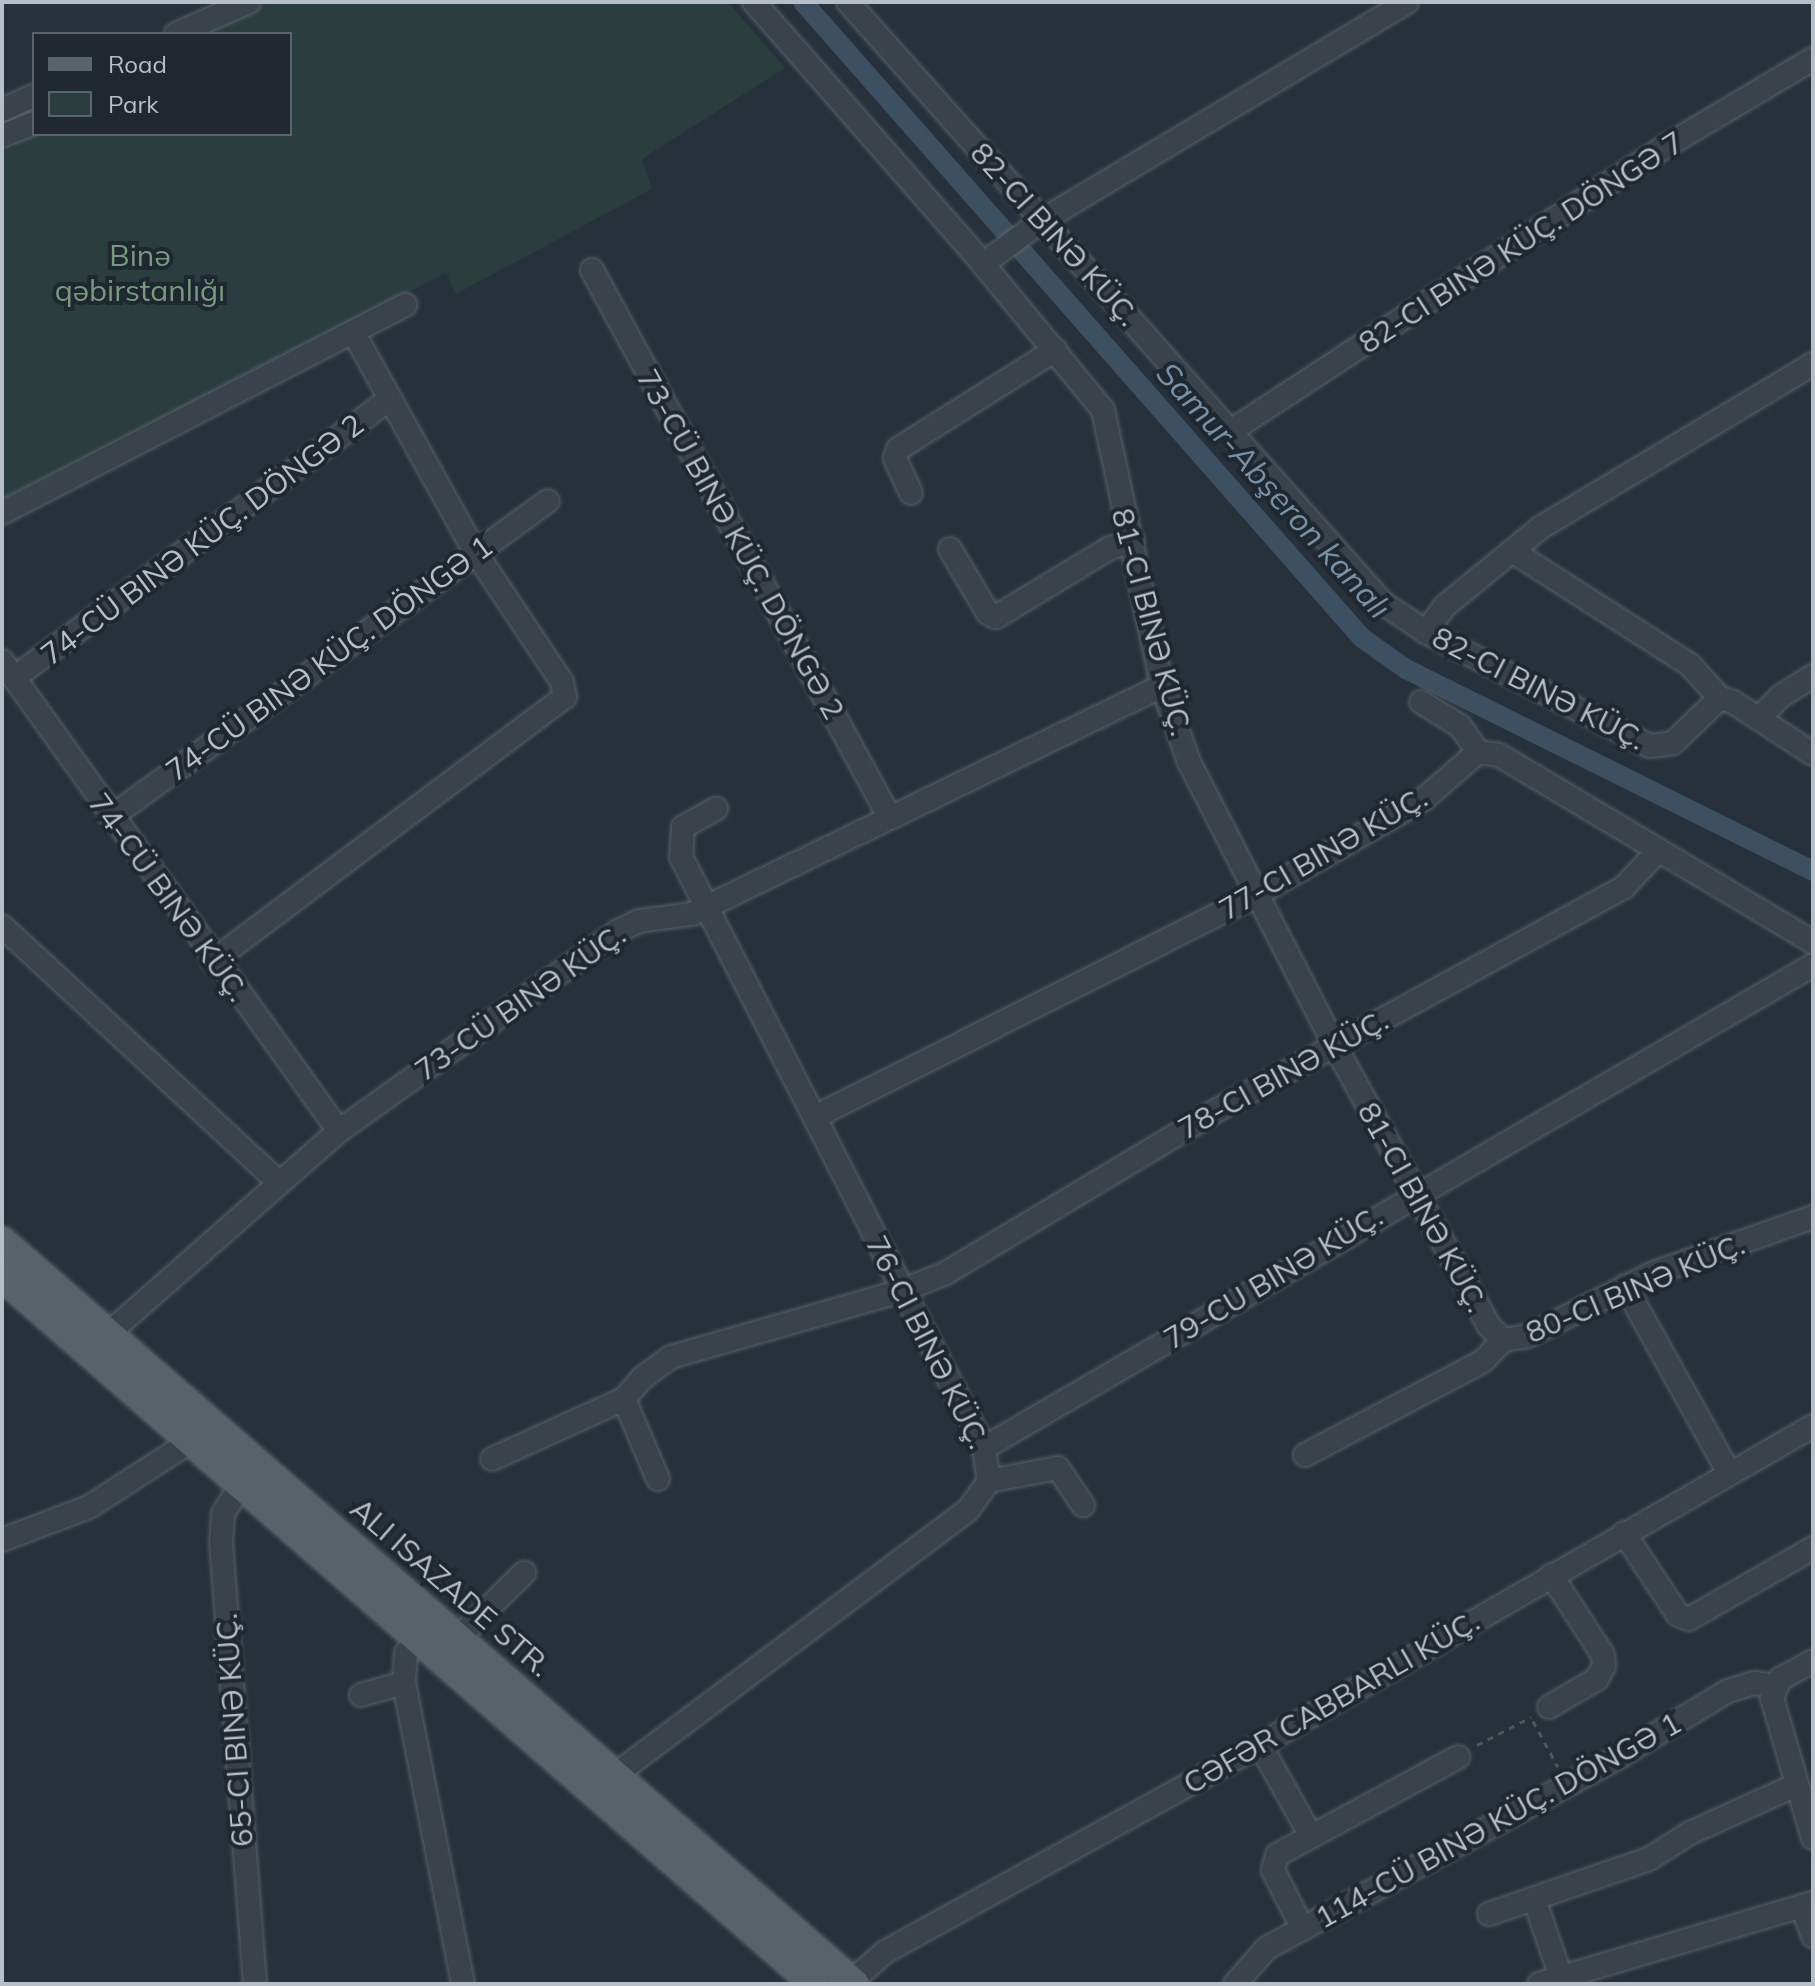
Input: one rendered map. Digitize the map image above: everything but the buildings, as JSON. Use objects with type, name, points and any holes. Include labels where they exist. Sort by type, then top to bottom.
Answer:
[{"type":"main road","name":"ALI ISAZADE STR.","points":[[2,1241],[109,1333],[356,1566],[417,1639],[801,1980]]},
{"type":"main road","name":"ALI ISAZADE STR.","points":[[2,1277],[242,1483],[458,1638],[852,1983]]},
{"type":"street","points":[[181,32],[249,2]]},
{"type":"street","name":"81-CI BINƏ KÜÇ.","points":[[754,2],[983,264],[1103,410],[1112,439],[1113,478],[1133,541],[1162,686],[1189,762],[1334,1044],[1489,1326],[1503,1340]]},
{"type":"street","points":[[983,264],[1043,220],[1407,2]]},
{"type":"street","name":"82-CI BINƏ KÜÇ.","points":[[852,3],[1365,585],[1426,632],[1650,746],[1673,743],[1720,698]]},
{"type":"street","name":"82-CI BINƏ KÜÇ. DÖNGƏ 7","points":[[1231,431],[1663,148],[1813,59]]},
{"type":"street","points":[[2,110],[32,97]]},
{"type":"street","points":[[2,136],[32,124]]},
{"type":"street","name":"73-CÜ BINƏ KÜÇ. DÖNGƏ 2","points":[[592,270],[890,818]]},
{"type":"street","points":[[2,513],[405,305]]},
{"type":"street","points":[[213,961],[565,697],[562,682],[474,550],[353,332]]},
{"type":"street","points":[[911,493],[895,458],[898,449],[1055,350]]},
{"type":"street","points":[[1426,632],[1445,606],[1540,528],[1813,364]]},
{"type":"street","name":"74-CÜ BINƏ KÜÇ. DÖNGƏ 2","points":[[8,670],[390,399]]},
{"type":"street","name":"74-CÜ BINƏ KÜÇ. DÖNGƏ 1","points":[[111,817],[474,550],[548,501]]},
{"type":"street","points":[[950,549],[988,613],[996,617],[1110,548],[1133,541]]},
{"type":"street","points":[[1512,551],[1690,665],[1720,698],[1759,718],[1813,754]]},
{"type":"street","name":"74-CÜ BINƏ KÜÇ.","points":[[8,670],[213,961],[339,1131]]},
{"type":"street","points":[[1759,718],[1781,696],[1813,676]]},
{"type":"street","name":"73-CÜ BINƏ KÜÇ.","points":[[109,1333],[277,1181],[339,1131],[618,931],[639,921],[680,919],[1162,686]]},
{"type":"street","points":[[1421,702],[1460,726],[1478,752],[1499,755],[1657,852],[1813,942]]},
{"type":"street","name":"77-CI BINƏ KÜÇ.","points":[[815,1117],[1258,894],[1424,799],[1478,752]]},
{"type":"street","points":[[716,809],[683,827],[678,840],[681,857],[984,1448],[989,1481]]},
{"type":"street","name":"78-CI BINƏ KÜÇ.","points":[[624,1399],[642,1378],[671,1357],[904,1290],[946,1273],[1117,1167],[1334,1044],[1623,888],[1657,852]]},
{"type":"street","points":[[2,926],[277,1181]]},
{"type":"street","name":"79-CU BINƏ KÜÇ.","points":[[984,1448],[1416,1193],[1813,965]]},
{"type":"street","name":"80-CI BINƏ KÜÇ.","points":[[1503,1340],[1528,1336],[1625,1286],[1813,1217]]},
{"type":"street","points":[[1625,1286],[1729,1473]]},
{"type":"street","points":[[1305,1455],[1483,1361],[1503,1340]]},
{"type":"street","points":[[492,1459],[624,1399],[658,1479]]},
{"type":"street","points":[[852,1983],[885,1952],[1260,1745],[1813,1426]]},
{"type":"street","points":[[2,1540],[89,1507],[193,1440]]},
{"type":"street","points":[[615,1775],[968,1510],[989,1481],[1058,1468],[1083,1505]]},
{"type":"street","name":"65-CI BINƏ KÜÇ.","points":[[242,1483],[223,1514],[221,1542],[255,1984]]},
{"type":"street","points":[[1624,1533],[1678,1615],[1689,1619],[1813,1548]]},
{"type":"street","points":[[458,1638],[524,1573]]},
{"type":"street","points":[[1540,1712],[1597,1679],[1604,1666],[1603,1655],[1551,1575]]},
{"type":"street","points":[[417,1639],[406,1653],[404,1683],[463,1984]]},
{"type":"street","points":[[1813,1661],[1775,1686],[1773,1712],[1794,1786],[1808,1806],[1813,1838]]},
{"type":"street","points":[[361,1695],[404,1683]]},
{"type":"street","name":"114-CÜ BINƏ KÜÇ. DÖNGƏ 1","points":[[1235,1984],[1267,1948],[1567,1784],[1728,1691],[1755,1683],[1775,1686]]},
{"type":"street","points":[[1260,1745],[1311,1836]]},
{"type":"street","points":[[1303,1929],[1272,1863],[1311,1836],[1468,1751]]},
{"type":"street","points":[[1489,1914],[1649,1859],[1690,1833],[1794,1786]]},
{"type":"street","points":[[1534,1899],[1561,1977]]},
{"type":"street","points":[[1539,1984],[1561,1977],[1616,1973],[1807,1905],[1813,1936]]},
{"type":"path","points":[[1468,1751],[1540,1712],[1567,1784]]},
{"type":"green space","name":"Binə qəbirstanlığı","points":[[270,2],[728,2],[785,68],[642,159],[652,189],[456,294],[446,273],[2,499],[2,152],[15,146],[3,116],[32,104],[32,136],[292,136],[292,32],[205,32]]},
{"type":"waterway","name":"Samur-Abşeron kanalı","points":[[803,2],[1362,638],[1406,669],[1813,871]]}]
